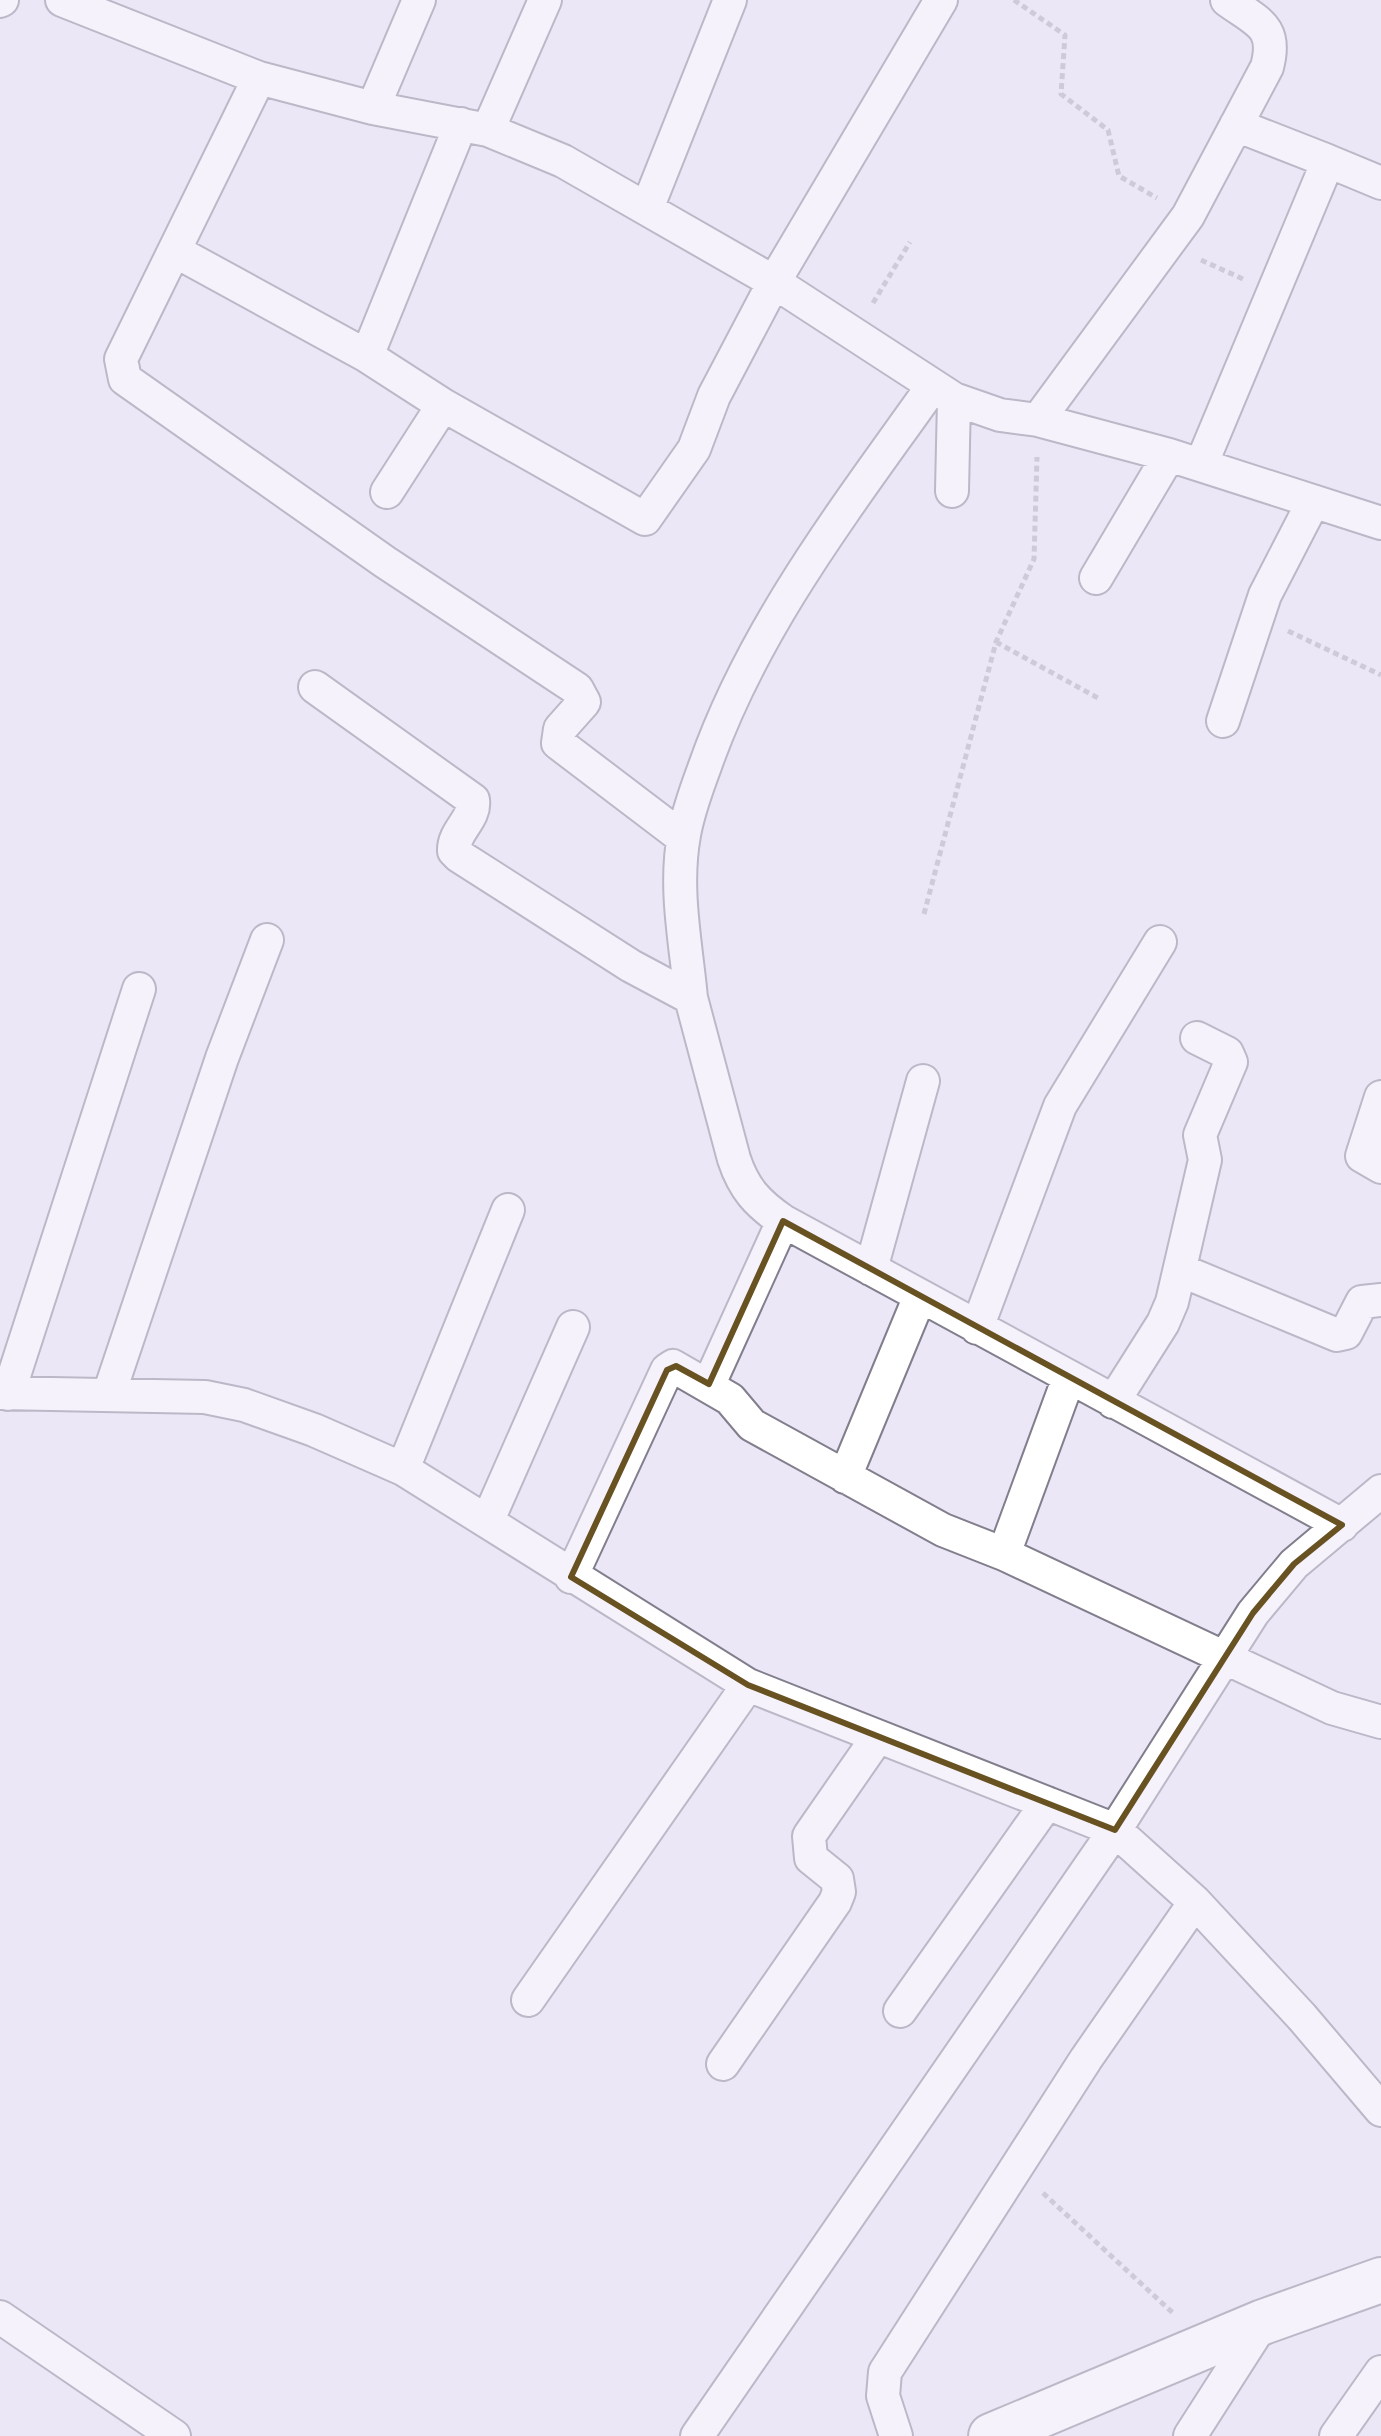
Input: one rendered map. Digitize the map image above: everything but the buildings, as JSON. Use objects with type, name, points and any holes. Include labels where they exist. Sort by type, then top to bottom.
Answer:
[{"type":"main road","points":[[991,2436],[1263,2322],[1381,2280]]},
{"type":"street","points":[[62,0],[259,78],[373,108],[475,127],[563,161],[648,206],[774,282],[943,393],[1000,415],[1038,420],[1169,455],[1381,523]]},
{"type":"street","points":[[373,108],[419,0]]},
{"type":"street","points":[[367,356],[475,127],[545,0]]},
{"type":"street","points":[[648,206],[730,0]]},
{"type":"street","points":[[175,251],[367,356],[443,405],[645,519],[694,449],[714,396],[774,282],[941,0]]},
{"type":"street","points":[[1038,420],[1188,216],[1267,67],[1272,41],[1266,29],[1227,0]]},
{"type":"street","points":[[259,78],[121,359],[125,379],[385,562],[577,689],[584,702],[560,729],[558,743],[683,838]]},
{"type":"street","points":[[1236,125],[1381,183]]},
{"type":"street","points":[[1201,465],[1328,161]]},
{"type":"street","points":[[943,393],[824,539],[768,630],[733,695],[712,744],[683,838],[680,896],[691,998],[742,1183],[754,1201],[783,1221],[1342,1525]]},
{"type":"street","points":[[943,393],[952,491]]},
{"type":"street","points":[[387,492],[443,405]]},
{"type":"street","points":[[1096,578],[1169,455]]},
{"type":"street","points":[[1223,721],[1257,616],[1313,502]]},
{"type":"street","points":[[315,687],[473,800],[471,814],[454,838],[454,851],[459,856],[631,966],[691,998]]},
{"type":"street","points":[[109,1394],[222,1058],[267,940]]},
{"type":"street","points":[[977,1328],[1060,1106],[1160,942]]},
{"type":"street","points":[[139,989],[4,1394],[183,1395],[244,1405],[403,1469],[748,1685],[1115,1830],[1195,1902],[1302,2017],[1381,2110]]},
{"type":"street","points":[[1113,1402],[1163,1323],[1180,1270],[1205,1160],[1200,1135],[1231,1062],[1227,1053],[1197,1038]]},
{"type":"street","points":[[871,1269],[923,1081]]},
{"type":"street","points":[[1381,1097],[1362,1156],[1381,1167]]},
{"type":"street","points":[[403,1469],[508,1210]]},
{"type":"street","points":[[709,1384],[783,1221]]},
{"type":"street","points":[[1180,1270],[1337,1335],[1346,1333],[1352,1326],[1362,1302],[1381,1300]]},
{"type":"street","points":[[845,1477],[920,1296]]},
{"type":"street","points":[[488,1520],[573,1327]]},
{"type":"street","points":[[571,1577],[667,1370],[676,1366],[730,1399],[752,1425],[943,1530],[1004,1554],[1332,1708],[1381,1722]]},
{"type":"street","points":[[1004,1554],[1069,1377]]},
{"type":"street","points":[[697,2436],[1115,1830],[1253,1613],[1294,1564],[1381,1491]]},
{"type":"street","points":[[528,2000],[748,1685]]},
{"type":"street","points":[[723,2064],[835,1902],[839,1892],[837,1879],[811,1858],[809,1836],[877,1738]]},
{"type":"street","points":[[900,2011],[1047,1803]]},
{"type":"street","points":[[896,2436],[883,2396],[885,2372],[1015,2168],[1195,1902]]},
{"type":"street","points":[[0,2317],[174,2436]]},
{"type":"street","points":[[1190,2436],[1263,2322]]},
{"type":"street","points":[[1336,2436],[1381,2372]]},
{"type":"path","points":[[1014,0],[1068,38],[1061,94],[1108,130],[1119,176],[1188,216]]},
{"type":"path","points":[[854,335],[910,242]]},
{"type":"path","points":[[1167,244],[1273,293]]},
{"type":"path","points":[[924,914],[996,642],[1034,559],[1038,420]]},
{"type":"path","points":[[1257,616],[1381,675]]},
{"type":"path","points":[[996,642],[1098,698]]},
{"type":"path","points":[[1015,2168],[1206,2345]]},
{"type":"highlighted area","points":[[783,1221],[1342,1525],[1294,1564],[1253,1613],[1115,1830],[748,1685],[571,1577],[667,1370],[676,1366],[709,1384]]}]
